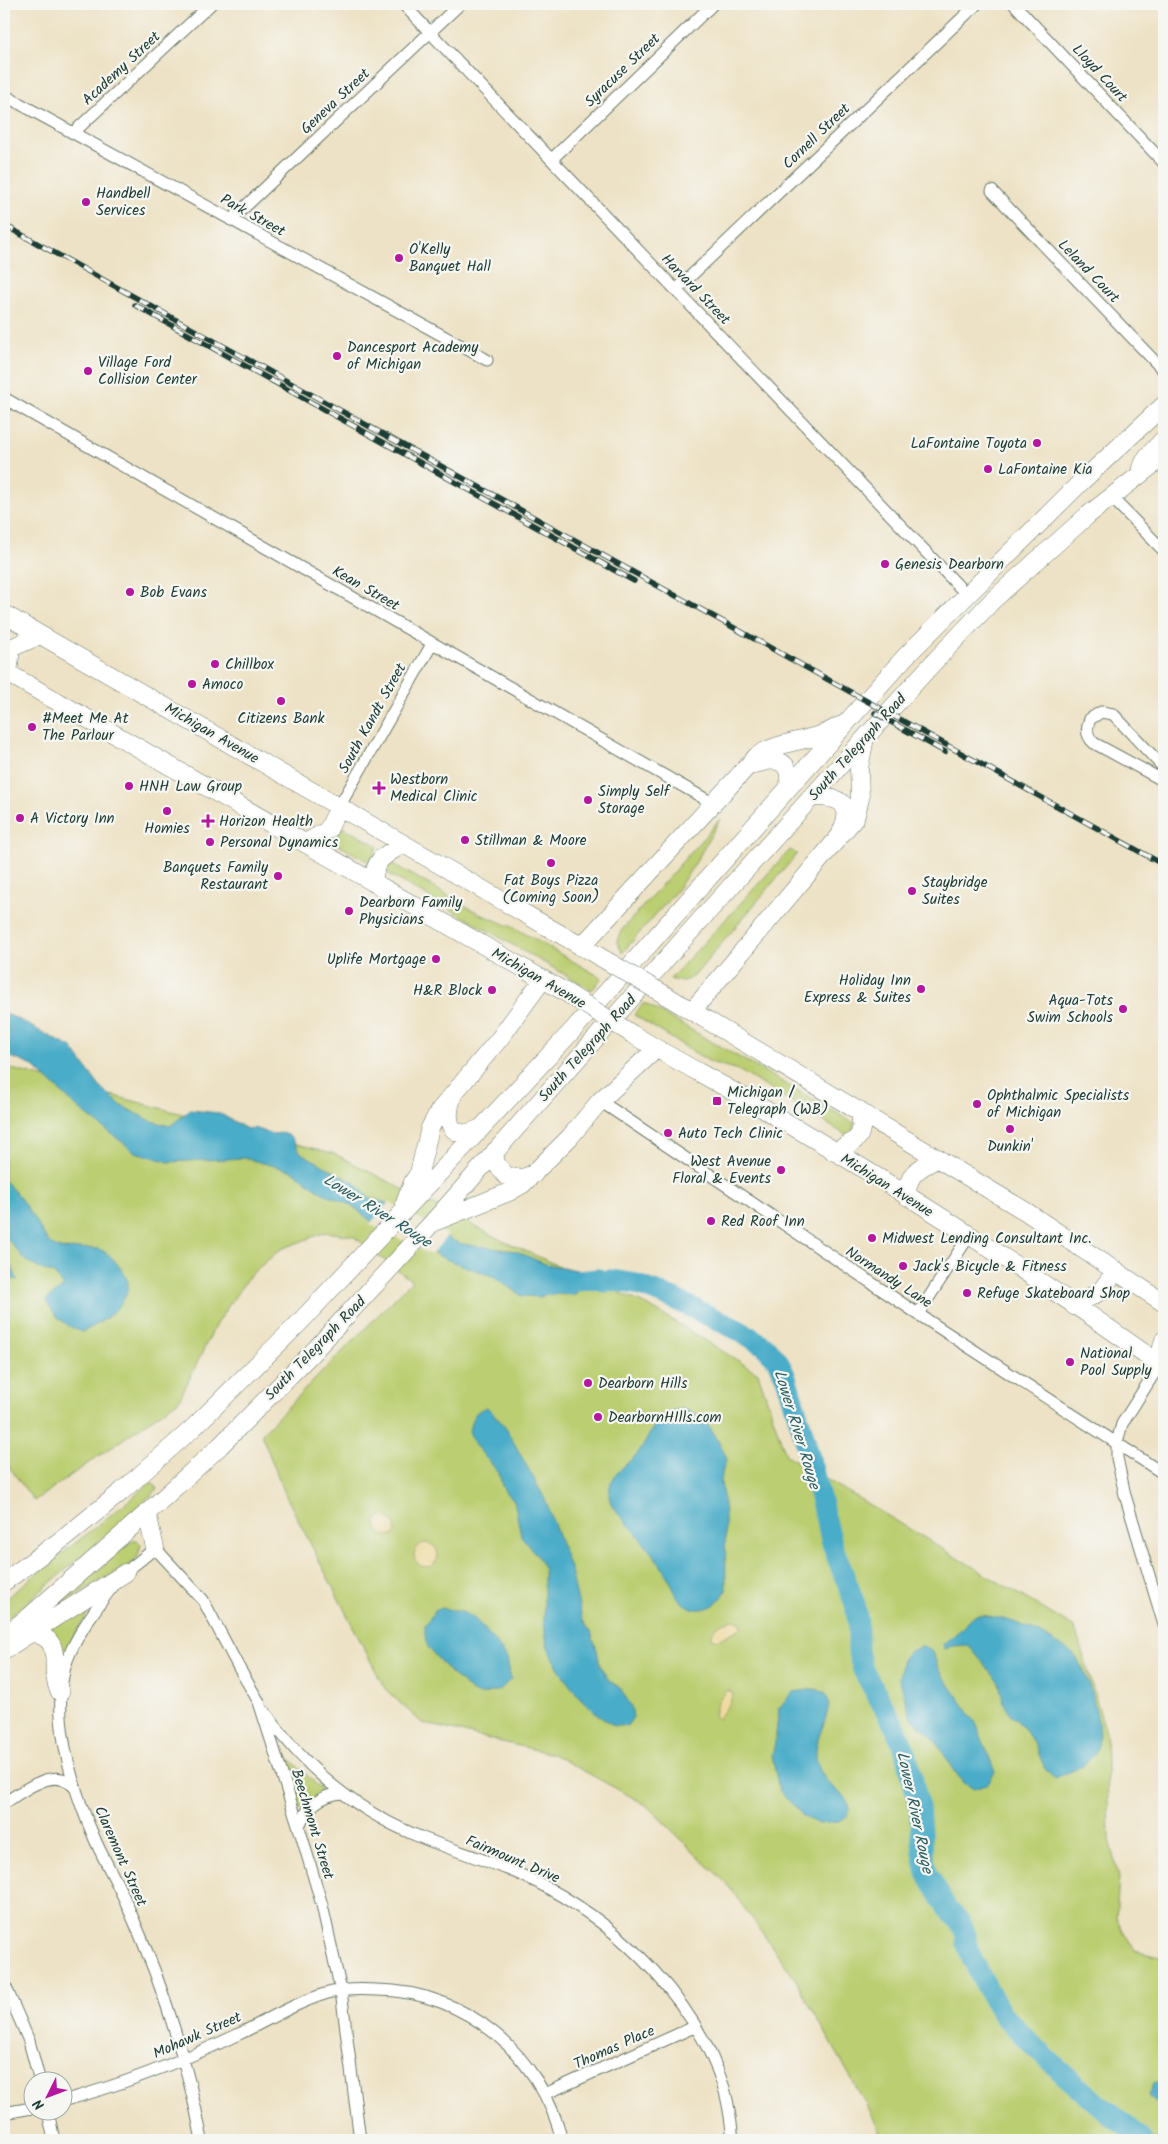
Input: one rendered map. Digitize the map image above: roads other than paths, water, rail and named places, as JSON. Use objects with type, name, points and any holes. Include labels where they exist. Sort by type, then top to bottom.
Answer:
[{"type":"main road","name":"South Telegraph Road","points":[[4,1582],[98,1510],[193,1428],[312,1310],[378,1241],[402,1211],[572,1031],[905,657],[1098,467],[1164,406]]},
{"type":"main road","points":[[1135,479],[1147,457],[1164,439]]},
{"type":"main road","name":"South Telegraph Road","points":[[4,1636],[147,1513],[220,1446],[310,1355],[432,1223],[495,1150],[932,664],[994,600],[1088,515],[1164,456]]},
{"type":"main road","points":[[1098,467],[1099,481],[1111,497]]},
{"type":"main road","name":"Michigan Avenue","points":[[4,614],[607,961],[859,1110],[1032,1215],[1164,1303]]},
{"type":"main road","points":[[5,675],[11,648],[40,635]]},
{"type":"main road","name":"Michigan Avenue","points":[[5,675],[568,993],[656,1049],[720,1084],[906,1196],[969,1236],[1162,1366]]},
{"type":"main road","points":[[582,947],[746,768],[766,750],[833,730],[849,719]]},
{"type":"main road","points":[[692,1011],[855,818],[858,809],[860,768],[865,738]]},
{"type":"main road","points":[[746,768],[772,759],[779,761],[786,767],[790,776],[790,786]]},
{"type":"main road","points":[[811,797],[829,796],[839,799],[847,813],[846,822],[840,834]]},
{"type":"main road","points":[[305,843],[328,830],[339,807]]},
{"type":"main road","points":[[374,883],[374,871],[382,857],[404,844]]},
{"type":"main road","points":[[402,1211],[413,1182],[419,1174],[430,1128],[439,1111],[500,1038],[543,980]]},
{"type":"main road","points":[[432,1223],[509,1192],[523,1184],[570,1137],[600,1101],[656,1049]]},
{"type":"main road","points":[[453,1095],[447,1116],[448,1122],[453,1129],[464,1134],[481,1128]]},
{"type":"main road","points":[[834,1152],[854,1142],[861,1135],[862,1123],[859,1110]]},
{"type":"main road","points":[[495,1150],[495,1162],[506,1176],[523,1178],[534,1174]]},
{"type":"main road","points":[[906,1196],[908,1180],[913,1173],[938,1158]]},
{"type":"main road","points":[[1074,1306],[1101,1291],[1116,1270]]},
{"type":"main road","points":[[1162,1366],[1161,1346],[1164,1340]]},
{"type":"main road","points":[[147,1513],[155,1548]]},
{"type":"main road","points":[[4,1650],[125,1573]]},
{"type":"main road","points":[[33,1633],[46,1637],[53,1647],[55,1680],[60,1692]]},
{"type":"street","name":"Academy Street","points":[[73,133],[210,4]]},
{"type":"street","name":"Harvard Street","points":[[403,4],[967,594]]},
{"type":"street","name":"Geneva Street","points":[[231,220],[460,4]]},
{"type":"street","name":"Syracuse Street","points":[[552,159],[713,4]]},
{"type":"street","name":"Cornell Street","points":[[676,290],[977,4]]},
{"type":"street","name":"Lloyd Court","points":[[1014,4],[1164,163]]},
{"type":"street","name":"Park Street","points":[[4,95],[487,360]]},
{"type":"street","name":"Leland Court","points":[[992,191],[1164,371]]},
{"type":"street","name":"Kean Street","points":[[4,398],[714,804]]},
{"type":"street","points":[[1111,497],[1164,552]]},
{"type":"street","name":"South Kandt Street","points":[[339,807],[432,644]]},
{"type":"street","points":[[1164,768],[1113,714],[1101,712],[1090,719],[1087,730],[1088,736],[1094,743],[1164,780]]},
{"type":"street","name":"Normandy Lane","points":[[600,1101],[918,1314],[1164,1474]]},
{"type":"street","points":[[918,1314],[969,1236]]},
{"type":"street","points":[[1162,1366],[1122,1424],[1117,1442],[1117,1458],[1125,1495],[1160,1595],[1164,1625]]},
{"type":"street","name":"Claremont Street","points":[[155,1548],[125,1573],[81,1631],[64,1668],[60,1692],[66,1753],[78,1792],[96,1843],[132,1915],[183,2058],[202,2140]]},
{"type":"street","name":"Beechmont Street","points":[[155,1548],[203,1600],[259,1702],[322,1905],[341,1991],[360,2140]]},
{"type":"street","name":"Fairmount Drive","points":[[259,1702],[297,1753],[342,1793],[374,1814],[405,1830],[525,1877],[570,1901],[607,1927],[638,1955],[671,1992],[694,2027],[722,2084],[731,2119],[733,2140]]},
{"type":"street","points":[[4,1803],[52,1778],[58,1777],[69,1781],[78,1792]]},
{"type":"street","points":[[299,1826],[303,1815],[315,1802],[328,1794],[342,1793]]},
{"type":"street","points":[[4,1983],[29,2041],[37,2072]]},
{"type":"street","name":"Mohawk Street","points":[[72,2099],[117,2085],[183,2058],[292,2007],[328,1993],[368,1989],[399,1991],[428,1998],[455,2008],[483,2024],[508,2044],[531,2071],[546,2094],[562,2140]]},
{"type":"street","name":"Thomas Place","points":[[546,2094],[694,2027]]},
{"type":"street","points":[[4,2113],[22,2110]]},
{"type":"street","points":[[50,2122],[54,2140]]},
{"type":"water","points":[[4,1012],[72,1048],[100,1087],[122,1106],[149,1120],[170,1126],[190,1110],[219,1113],[247,1129],[254,1128],[273,1134],[282,1133],[291,1137],[301,1153],[355,1183],[368,1197],[386,1203],[451,1240],[462,1244],[516,1251],[545,1264],[577,1270],[576,1295],[545,1294],[542,1297],[522,1296],[495,1277],[445,1259],[371,1221],[351,1205],[323,1193],[293,1171],[244,1158],[169,1162],[135,1152],[79,1109],[33,1066],[4,1054]]},
{"type":"water","points":[[4,1181],[21,1199],[44,1236],[52,1245],[62,1249],[92,1248],[101,1250],[112,1257],[122,1270],[127,1279],[128,1286],[125,1297],[116,1310],[96,1325],[82,1332],[56,1316],[46,1300],[64,1287],[54,1274],[36,1267],[25,1260],[4,1235]]},
{"type":"water","points":[[4,1251],[18,1280],[4,1278]]},
{"type":"water","points":[[487,1407],[507,1430],[545,1499],[571,1571],[582,1619],[591,1632],[600,1665],[608,1679],[620,1688],[631,1706],[633,1717],[627,1726],[615,1726],[603,1719],[580,1698],[565,1679],[547,1645],[544,1622],[544,1570],[538,1557],[521,1536],[514,1500],[506,1493],[499,1473],[475,1445],[469,1431],[474,1416]]},
{"type":"water","points":[[682,1409],[700,1417],[706,1422],[715,1434],[727,1458],[721,1481],[725,1513],[726,1590],[717,1602],[705,1609],[691,1608],[678,1598],[660,1564],[637,1534],[615,1511],[609,1494],[610,1486],[617,1473],[639,1452],[658,1421],[674,1410]]},
{"type":"water","points":[[442,1608],[462,1612],[475,1619],[507,1658],[511,1679],[500,1690],[479,1695],[469,1690],[451,1674],[428,1647],[425,1625],[435,1611]]},
{"type":"water","points":[[977,1615],[1000,1618],[1020,1624],[1049,1639],[1075,1656],[1090,1688],[1099,1731],[1099,1742],[1096,1751],[1083,1765],[1055,1778],[1045,1769],[1036,1747],[1023,1727],[1011,1715],[1003,1701],[999,1682],[968,1645],[953,1646],[945,1649],[943,1644],[963,1628],[969,1619]]},
{"type":"water","points":[[923,1646],[933,1651],[938,1668],[976,1723],[995,1772],[988,1784],[974,1789],[962,1782],[934,1739],[911,1717],[899,1678],[903,1658],[909,1652]]},
{"type":"water","points":[[816,1689],[825,1693],[829,1702],[817,1746],[818,1764],[825,1779],[844,1797],[850,1807],[847,1817],[839,1822],[819,1824],[804,1817],[779,1790],[772,1756],[779,1708],[793,1692]]},
{"type":"water","points":[[1164,2080],[1164,2104],[1156,2103],[1148,2096],[1153,2083]]},
{"type":"waterway","name":"Lower River Rouge","points":[[548,1284],[598,1279],[604,1282],[610,1280],[636,1284],[674,1299],[740,1331],[763,1345],[777,1359],[786,1377],[804,1436],[833,1547],[855,1604],[858,1624],[858,1651],[863,1670],[896,1729],[907,1755],[919,1807],[923,1853],[927,1873],[947,1908],[961,1923],[973,1961],[998,2008],[1006,2019],[1059,2070],[1142,2140]]},
{"type":"railway","points":[[4,225],[1164,865]]},
{"type":"railway","points":[[135,305],[634,581]]},
{"type":"railway","points":[[875,713],[945,752]]},
{"type":"place","name":"Handbell Services","points":[[86,202]]},
{"type":"place","name":"O'Kelly Banquet Hall","points":[[399,258]]},
{"type":"place","name":"Dancesport Academy of Michigan","points":[[337,356]]},
{"type":"place","name":"Village Ford Collision Center","points":[[88,371]]},
{"type":"place","name":"LaFontaine Toyota","points":[[1037,443]]},
{"type":"place","name":"LaFontaine Kia","points":[[988,469]]},
{"type":"place","name":"Genesis Dearborn","points":[[885,564]]},
{"type":"place","name":"Bob Evans","points":[[130,592]]},
{"type":"place","name":"Chillbox","points":[[215,664]]},
{"type":"place","name":"Amoco","points":[[192,684]]},
{"type":"place","name":"Citizens Bank","points":[[281,701]]},
{"type":"place","name":"#Meet Me At The Parlour","points":[[32,727]]},
{"type":"place","name":"HNH Law Group","points":[[129,786]]},
{"type":"place","name":"Westborn Medical Clinic","points":[[379,788]]},
{"type":"place","name":"Simply Self Storage","points":[[588,800]]},
{"type":"place","name":"Homies","points":[[167,811]]},
{"type":"place","name":"A Victory Inn","points":[[20,818]]},
{"type":"place","name":"Horizon Health","points":[[208,821]]},
{"type":"place","name":"Stillman & Moore","points":[[465,840]]},
{"type":"place","name":"Personal Dynamics","points":[[210,842]]},
{"type":"place","name":"Fat Boys Pizza (Coming Soon)","points":[[551,863]]},
{"type":"place","name":"Banquets Family Restaurant","points":[[278,876]]},
{"type":"place","name":"Staybridge Suites","points":[[912,891]]},
{"type":"place","name":"Dearborn Family Physicians","points":[[349,911]]},
{"type":"place","name":"Uplife Mortgage","points":[[436,959]]},
{"type":"place","name":"Holiday Inn Express & Suites","points":[[921,989]]},
{"type":"place","name":"H&R Block","points":[[492,990]]},
{"type":"place","name":"Aqua-Tots Swim Schools","points":[[1123,1009]]},
{"type":"place","name":"Michigan / Telegraph (WB)","points":[[717,1101]]},
{"type":"place","name":"Ophthalmic Specialists of Michigan","points":[[977,1104]]},
{"type":"place","name":"Dunkin'","points":[[1010,1129]]},
{"type":"place","name":"Auto Tech Clinic","points":[[668,1133]]},
{"type":"place","name":"West Avenue Floral & Events","points":[[781,1170]]},
{"type":"place","name":"Red Roof Inn","points":[[711,1221]]},
{"type":"place","name":"Midwest Lending Consultant Inc.","points":[[872,1238]]},
{"type":"place","name":"Jack's Bicycle & Fitness","points":[[903,1266]]},
{"type":"place","name":"Refuge Skateboard Shop","points":[[967,1293]]},
{"type":"place","name":"National Pool Supply","points":[[1070,1362]]},
{"type":"place","name":"Dearborn Hills","points":[[588,1383]]},
{"type":"place","name":"DearbornHIlls.com","points":[[598,1417]]}]
